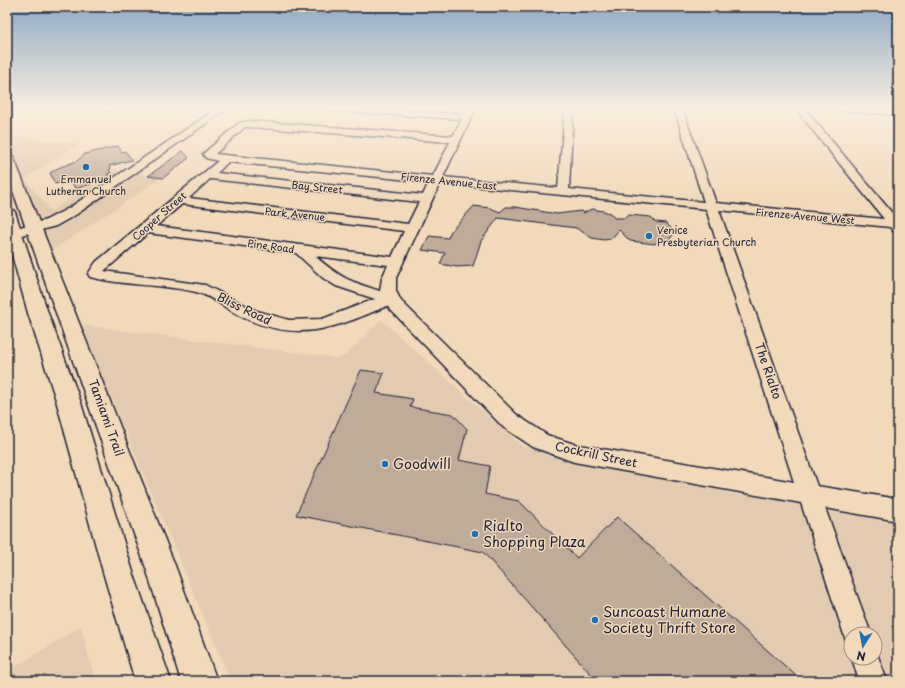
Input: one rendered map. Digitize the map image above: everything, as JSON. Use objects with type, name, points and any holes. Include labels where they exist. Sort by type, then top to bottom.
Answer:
[{"type":"main road","name":"Tamiami Trail","points":[[7,156],[18,225],[38,313],[68,400],[118,572],[153,681]]},
{"type":"main road","name":"Tamiami Trail","points":[[18,225],[162,568],[199,681]]},
{"type":"street","points":[[18,225],[51,223],[73,211],[177,140]]},
{"type":"street","name":"Firenze Avenue East","points":[[224,140],[208,154],[210,156],[226,159],[712,207]]},
{"type":"street","points":[[390,299],[388,285],[396,262],[456,140]]},
{"type":"street","points":[[563,192],[567,140]]},
{"type":"street","name":"The Rialto","points":[[689,140],[854,626]]},
{"type":"street","points":[[826,140],[897,226]]},
{"type":"street","name":"Cooper Street","points":[[95,274],[101,264],[145,229],[226,159]]},
{"type":"street","name":"Bay Street","points":[[207,175],[426,199]]},
{"type":"street","name":"Park Avenue","points":[[178,200],[412,228]]},
{"type":"street","name":"Firenze Avenue West","points":[[712,207],[897,226]]},
{"type":"street","name":"Pine Road","points":[[145,229],[396,262]]},
{"type":"street","name":"Cockrill Street","points":[[301,250],[328,275],[341,283],[390,299],[510,421],[523,433],[536,440],[555,448],[574,453],[898,510]]},
{"type":"street","name":"Bliss Road","points":[[95,274],[200,288],[252,316],[276,324],[298,328],[326,324],[390,299]]},
{"type":"street","points":[[868,666],[873,681]]},
{"type":"shaded area","points":[[8,140],[45,140],[81,143],[25,179],[51,211],[112,170],[163,177],[51,251]]},
{"type":"shaded area","points":[[381,320],[523,447],[763,489],[898,508],[898,681],[231,681],[80,325],[338,358],[345,356]]},
{"type":"shaded area","points":[[81,626],[95,681],[7,681],[7,672]]},
{"type":"building","name":"Emmanuel Lutheran Church","points":[[118,146],[122,152],[125,151],[132,160],[109,166],[111,173],[107,174],[109,177],[90,182],[91,184],[75,189],[71,180],[55,184],[50,173],[58,168],[77,161],[85,154]]},
{"type":"building","points":[[183,151],[189,158],[163,178],[148,176]]},
{"type":"building","name":"Venice Presbyterian Church","points":[[474,206],[490,208],[500,212],[506,207],[515,207],[557,214],[581,211],[583,213],[592,209],[610,213],[614,218],[625,218],[628,215],[651,217],[656,222],[666,223],[675,232],[669,240],[659,239],[655,244],[630,241],[619,230],[611,239],[604,240],[592,238],[576,228],[498,218],[481,241],[473,266],[457,267],[440,264],[445,253],[422,250],[429,236],[448,238],[451,231]]},
{"type":"building","name":"Rialto Shopping Plaza","points":[[361,370],[384,373],[376,393],[413,399],[410,407],[453,414],[467,429],[459,460],[490,466],[485,494],[519,501],[577,558],[617,517],[802,681],[597,681],[483,552],[296,515]]},
{"type":"place","name":"Emmanuel Lutheran Church","points":[[86,167]]},
{"type":"place","name":"Venice Presbyterian Church","points":[[649,236]]},
{"type":"place","name":"Goodwill","points":[[385,464]]},
{"type":"place","name":"Rialto Shopping Plaza","points":[[475,534]]},
{"type":"place","name":"Suncoast Humane Society Thrift Store","points":[[595,620]]}]
